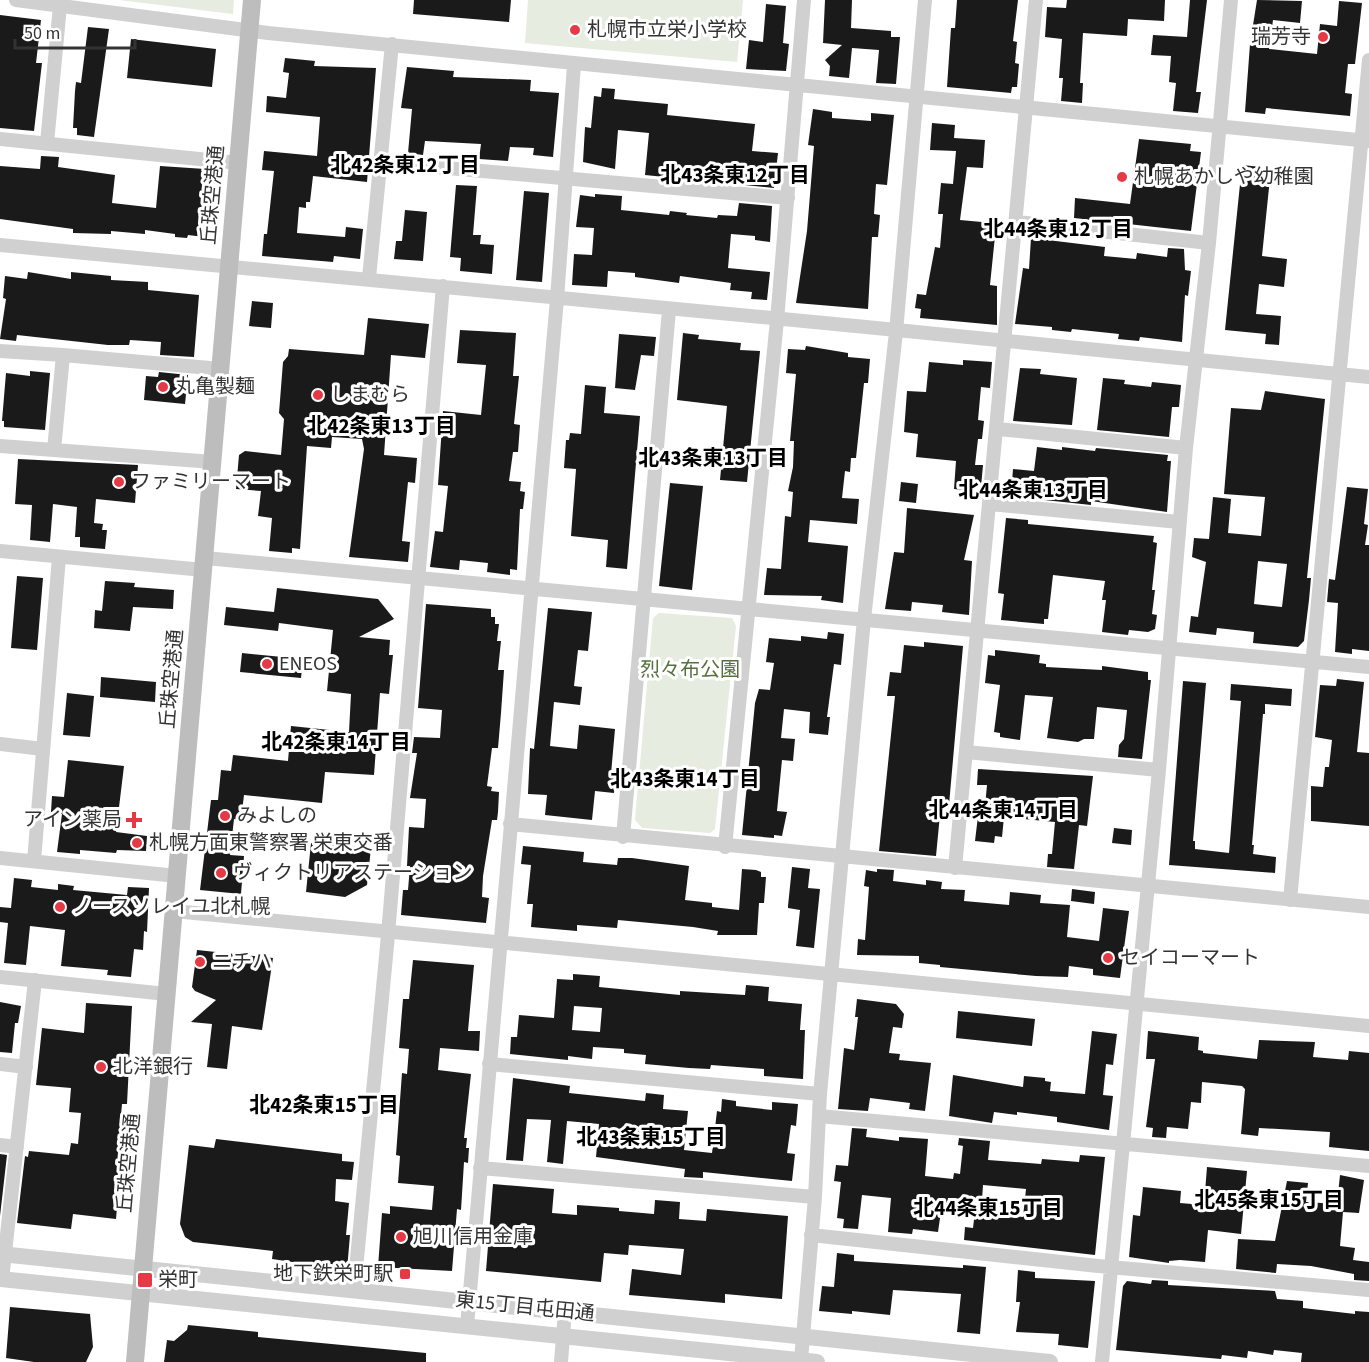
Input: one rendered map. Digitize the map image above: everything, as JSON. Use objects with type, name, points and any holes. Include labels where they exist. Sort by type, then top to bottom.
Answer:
[{"type":"main road","name":"丘珠空港通","points":[[135,1362],[252,0]]},
{"type":"street","points":[[16,0],[250,31],[392,44],[574,65],[1365,141]]},
{"type":"street","points":[[724,847],[777,320],[804,0]]},
{"type":"street","points":[[809,1361],[804,1336],[815,1197],[820,1094],[864,619],[896,332],[925,0]]},
{"type":"street","points":[[955,868],[998,429],[1036,0]]},
{"type":"street","points":[[1102,1362],[1159,770],[1186,448],[1209,243],[1231,0]]},
{"type":"street","points":[[47,143],[60,6]]},
{"type":"street","points":[[369,278],[392,44]]},
{"type":"street","points":[[1290,900],[1339,374],[1365,141],[1369,60]]},
{"type":"street","points":[[467,1326],[557,299],[574,65]]},
{"type":"street","points":[[0,139],[238,163]]},
{"type":"street","points":[[381,162],[788,198]]},
{"type":"street","points":[[1017,222],[1209,243]]},
{"type":"street","points":[[0,245],[369,278],[557,299],[1369,377]]},
{"type":"street","points":[[354,1290],[388,932],[416,576],[443,286]]},
{"type":"street","points":[[623,837],[669,310]]},
{"type":"street","points":[[0,351],[221,369]]},
{"type":"street","points":[[54,450],[63,356]]},
{"type":"street","points":[[998,429],[1186,448]]},
{"type":"street","points":[[0,446],[213,462]]},
{"type":"street","points":[[990,504],[1179,522]]},
{"type":"street","points":[[0,551],[59,557],[416,576],[1369,667]]},
{"type":"street","points":[[34,861],[59,557]]},
{"type":"street","points":[[0,744],[43,749]]},
{"type":"street","points":[[966,752],[1159,770]]},
{"type":"street","points":[[510,824],[724,847],[1369,907]]},
{"type":"street","points":[[0,858],[177,876]]},
{"type":"street","points":[[174,911],[1135,1006],[1369,1026]]},
{"type":"street","points":[[0,977],[168,994]]},
{"type":"street","points":[[1,1280],[2,1255],[17,1147],[35,980]]},
{"type":"street","points":[[0,1064],[26,1067]]},
{"type":"street","points":[[489,1064],[820,1094]]},
{"type":"street","points":[[819,1116],[1369,1166]]},
{"type":"street","points":[[0,1145],[17,1147]]},
{"type":"street","points":[[480,1168],[815,1197]]},
{"type":"street","points":[[811,1235],[1110,1267],[1369,1290]]},
{"type":"street","name":"東15丁目屯田通","points":[[2,1255],[1050,1362]]},
{"type":"street","name":"東15丁目屯田通","points":[[1,1280],[809,1361]]},
{"type":"street","points":[[561,1362],[565,1311]]},
{"type":"green space","points":[[119,0],[234,0],[233,14]]},
{"type":"green space","points":[[528,0],[743,0],[737,62],[525,43]]},
{"type":"green space","name":"烈々布公園","points":[[659,613],[732,618],[736,626],[715,829],[710,833],[642,828],[635,820],[653,618]]},
{"type":"building","points":[[414,0],[511,0],[509,22],[413,14]]},
{"type":"building","points":[[825,0],[852,0],[851,28],[891,31],[891,37],[900,37],[896,84],[876,83],[879,50],[852,48],[849,78],[829,76],[830,66],[825,60],[842,45],[823,43]]},
{"type":"building","points":[[957,0],[1018,0],[1013,41],[1017,42],[1015,63],[1019,64],[1017,87],[1012,87],[1011,93],[947,87],[951,28],[955,28]]},
{"type":"building","points":[[1067,0],[1165,0],[1164,21],[1128,19],[1127,36],[1083,33],[1080,83],[1083,83],[1082,103],[1061,101],[1063,78],[1059,78],[1062,39],[1045,37],[1047,7],[1066,8]]},
{"type":"building","points":[[1190,0],[1207,0],[1196,92],[1201,92],[1198,113],[1173,111],[1176,83],[1169,82],[1171,56],[1151,55],[1153,35],[1187,37]]},
{"type":"building","points":[[1257,0],[1302,1],[1300,23],[1273,20],[1269,49],[1317,54],[1320,24],[1337,26],[1339,1],[1362,3],[1355,64],[1348,64],[1345,93],[1352,94],[1350,116],[1266,108],[1265,114],[1245,112],[1250,44]]},
{"type":"building","points":[[766,4],[786,6],[783,43],[789,44],[786,71],[746,69],[749,40],[763,42]]},
{"type":"building","points":[[0,15],[41,20],[36,63],[42,63],[34,131],[0,128]]},
{"type":"building","points":[[88,27],[109,29],[94,137],[77,135],[77,128],[73,128],[76,82],[81,83]]},
{"type":"building","points":[[131,39],[216,49],[212,87],[127,78]]},
{"type":"building","points":[[285,58],[315,61],[314,66],[376,68],[367,182],[313,176],[310,202],[306,202],[306,208],[299,207],[297,233],[345,237],[346,227],[363,229],[360,259],[334,256],[333,262],[262,256],[264,234],[267,234],[274,171],[262,170],[264,151],[317,156],[320,117],[266,112],[267,96],[286,98],[289,73],[283,72]]},
{"type":"building","points":[[407,67],[454,71],[453,77],[531,80],[530,91],[559,93],[553,157],[533,155],[534,148],[510,147],[508,161],[479,159],[481,144],[425,141],[423,155],[408,153],[412,109],[401,108]]},
{"type":"building","points":[[602,88],[615,89],[614,99],[668,104],[667,115],[755,124],[752,151],[778,153],[774,188],[645,175],[649,133],[618,130],[615,169],[583,162],[585,127],[591,128],[594,96],[601,97]]},
{"type":"building","points":[[813,109],[832,112],[832,118],[871,121],[871,113],[894,115],[887,185],[876,184],[874,214],[880,215],[878,237],[872,237],[868,309],[796,303],[807,231],[814,146],[808,145]]},
{"type":"building","points":[[932,123],[955,125],[954,138],[985,140],[983,168],[967,167],[960,220],[1004,224],[1002,237],[995,236],[990,285],[997,286],[997,325],[920,318],[921,309],[915,308],[917,294],[926,295],[935,247],[940,248],[943,214],[938,214],[941,183],[953,184],[956,151],[930,150]]},
{"type":"building","points":[[1139,139],[1191,144],[1190,151],[1201,152],[1191,231],[1074,218],[1075,198],[1130,204]]},
{"type":"building","points":[[41,156],[59,157],[58,167],[115,175],[112,203],[156,208],[160,166],[205,169],[201,213],[207,214],[204,237],[188,235],[187,238],[175,237],[175,234],[145,230],[145,234],[111,231],[111,234],[73,233],[73,229],[0,219],[0,166],[40,169]]},
{"type":"building","points":[[1242,165],[1271,168],[1262,256],[1287,259],[1284,287],[1259,284],[1256,314],[1281,316],[1279,345],[1265,344],[1266,334],[1225,330]]},
{"type":"building","points":[[456,185],[477,186],[473,235],[481,235],[480,244],[494,245],[492,274],[460,271],[461,258],[450,257]]},
{"type":"building","points":[[524,191],[549,193],[542,282],[516,280]]},
{"type":"building","points":[[595,194],[622,196],[621,210],[669,215],[670,211],[717,218],[718,215],[737,216],[739,203],[772,206],[770,242],[755,240],[755,236],[731,234],[728,268],[770,272],[767,300],[751,299],[752,292],[730,290],[731,283],[680,276],[679,283],[635,277],[635,273],[608,271],[607,287],[572,285],[574,254],[592,255],[594,228],[576,227],[580,195],[595,197]]},
{"type":"building","points":[[405,210],[427,212],[423,261],[394,259],[396,241],[402,241]]},
{"type":"building","points":[[1031,238],[1105,247],[1104,256],[1136,259],[1137,253],[1167,257],[1168,248],[1184,249],[1185,270],[1191,271],[1188,296],[1185,295],[1182,342],[1140,337],[1139,341],[1118,339],[1119,334],[1072,329],[1071,332],[1052,330],[1052,327],[1015,324],[1023,268],[1029,269]]},
{"type":"building","points":[[28,272],[71,279],[71,272],[111,276],[111,280],[148,282],[148,290],[199,295],[194,357],[160,355],[161,342],[130,340],[129,345],[108,345],[17,335],[16,341],[0,339],[6,299],[3,298],[5,276],[27,279]]},
{"type":"building","points":[[252,301],[273,303],[271,328],[249,326]]},
{"type":"building","points":[[368,318],[429,324],[425,358],[391,355],[384,455],[417,458],[415,483],[408,482],[402,541],[410,542],[408,562],[349,557],[364,449],[362,439],[332,437],[331,448],[307,446],[300,549],[292,548],[292,553],[269,551],[272,518],[258,516],[261,491],[236,489],[239,455],[245,451],[281,455],[284,419],[279,413],[283,362],[288,356],[289,349],[364,355]]},
{"type":"building","points":[[460,330],[516,333],[513,376],[519,376],[514,424],[520,425],[518,452],[513,452],[509,481],[521,482],[520,491],[525,492],[523,509],[520,509],[517,570],[510,569],[510,575],[487,572],[488,563],[460,560],[459,570],[430,567],[435,531],[443,532],[448,486],[438,485],[443,411],[481,415],[486,365],[457,363]]},
{"type":"building","points":[[683,333],[699,335],[698,339],[741,343],[740,350],[760,351],[747,482],[720,480],[727,406],[677,400]]},
{"type":"building","points":[[619,334],[656,337],[654,356],[641,355],[635,390],[615,388]]},
{"type":"building","points":[[806,346],[848,353],[848,357],[870,359],[868,383],[864,383],[856,458],[851,458],[850,472],[845,471],[842,498],[859,499],[857,524],[810,520],[808,542],[848,546],[843,603],[821,600],[822,596],[764,595],[767,568],[781,569],[785,516],[791,517],[793,492],[788,491],[793,467],[794,441],[790,441],[796,374],[786,373],[788,349],[805,350]]},
{"type":"building","points":[[963,360],[992,362],[990,388],[981,387],[978,420],[984,421],[982,439],[978,439],[975,465],[983,465],[981,487],[973,486],[973,491],[954,489],[956,461],[916,457],[918,434],[904,432],[907,391],[926,392],[929,362],[963,365]]},
{"type":"building","points":[[1020,368],[1041,369],[1040,374],[1077,378],[1072,425],[1013,421]]},
{"type":"building","points":[[30,371],[50,373],[45,430],[4,427],[4,421],[2,421],[6,373],[30,376]]},
{"type":"building","points":[[159,372],[188,375],[185,404],[144,400],[146,376],[158,377]]},
{"type":"building","points":[[1103,378],[1125,380],[1124,384],[1151,387],[1152,382],[1181,385],[1179,407],[1172,407],[1169,437],[1097,430]]},
{"type":"building","points":[[585,385],[606,387],[604,413],[640,416],[627,569],[606,567],[608,540],[571,536],[576,469],[564,468],[566,440],[569,440],[570,433],[581,434]]},
{"type":"building","points":[[1265,391],[1325,399],[1307,578],[1311,578],[1309,600],[1304,641],[1298,647],[1253,643],[1254,632],[1217,628],[1216,635],[1189,632],[1191,616],[1198,617],[1206,562],[1192,557],[1194,538],[1209,539],[1213,497],[1231,499],[1228,533],[1261,536],[1265,497],[1224,494],[1231,408],[1261,410]],"holes":[[[1258,561],[1287,564],[1282,607],[1254,604]]]},
{"type":"building","points":[[1037,447],[1095,451],[1096,448],[1168,455],[1167,461],[1171,461],[1167,512],[1091,501],[1091,505],[1035,499],[1035,497],[1011,494],[1013,469],[1034,471]]},
{"type":"building","points":[[18,459],[138,465],[135,503],[96,499],[94,523],[103,524],[102,530],[107,530],[105,549],[80,547],[80,537],[75,537],[77,507],[53,504],[50,542],[30,540],[32,505],[15,504]]},
{"type":"building","points":[[901,482],[918,484],[916,503],[899,501]]},
{"type":"building","points":[[670,483],[703,486],[692,590],[659,586]]},
{"type":"building","points":[[1347,487],[1368,489],[1364,524],[1368,525],[1365,545],[1369,545],[1369,651],[1352,649],[1352,654],[1335,652],[1338,603],[1327,602],[1329,579],[1335,580]]},
{"type":"building","points":[[907,508],[974,515],[964,560],[972,561],[969,615],[942,612],[943,605],[912,602],[911,611],[885,609],[894,552],[904,553]]},
{"type":"building","points":[[1006,518],[1028,520],[1028,524],[1154,536],[1153,542],[1157,543],[1152,590],[1155,590],[1152,614],[1157,615],[1155,629],[1148,632],[1129,630],[1128,635],[1102,632],[1106,600],[1102,600],[1105,581],[1053,575],[1048,619],[1044,619],[1044,624],[1001,620],[1004,594],[998,593]]},
{"type":"building","points":[[17,576],[43,578],[37,650],[11,648]]},
{"type":"building","points":[[105,581],[135,583],[134,587],[174,590],[173,609],[133,607],[130,631],[94,628],[95,610],[102,611]]},
{"type":"building","points":[[277,588],[378,599],[394,619],[359,637],[390,640],[389,655],[393,655],[389,694],[380,693],[374,775],[325,772],[322,803],[244,795],[241,820],[234,819],[230,855],[244,856],[241,894],[200,890],[211,800],[218,800],[221,770],[231,771],[233,755],[288,761],[291,726],[349,732],[351,694],[327,691],[333,630],[279,623],[278,631],[224,625],[226,607],[274,612]]},
{"type":"building","points":[[426,604],[491,609],[491,617],[495,617],[495,624],[499,624],[497,641],[501,641],[498,670],[504,670],[501,713],[498,748],[492,748],[487,786],[492,787],[491,791],[499,792],[497,820],[492,820],[483,876],[482,897],[489,898],[486,923],[401,915],[403,890],[408,890],[409,827],[424,828],[426,799],[410,798],[417,753],[412,753],[414,737],[440,738],[442,710],[418,708]]},
{"type":"building","points":[[548,608],[592,612],[588,651],[578,650],[574,686],[582,687],[580,705],[554,702],[550,746],[577,749],[579,725],[615,729],[611,774],[615,775],[614,793],[595,791],[592,820],[545,815],[547,795],[528,794],[530,748],[534,749]]},
{"type":"building","points":[[828,632],[844,634],[841,665],[834,664],[827,717],[830,717],[828,735],[809,733],[810,712],[784,709],[781,738],[795,739],[793,761],[782,760],[777,811],[787,812],[782,836],[774,835],[774,838],[742,835],[755,703],[759,689],[770,690],[774,663],[766,662],[769,638],[801,641],[801,636],[827,639]]},
{"type":"building","points":[[924,642],[963,646],[949,805],[941,804],[936,856],[879,851],[895,696],[887,696],[890,672],[901,673],[904,645],[924,647]]},
{"type":"building","points":[[995,650],[1040,655],[1039,663],[1046,664],[1046,667],[1102,670],[1102,666],[1148,672],[1148,680],[1151,680],[1142,759],[1118,757],[1119,745],[1124,739],[1127,710],[1097,707],[1094,739],[1084,739],[1078,742],[1047,738],[1053,697],[1025,695],[1020,740],[1000,737],[1000,733],[994,732],[1000,685],[985,683],[988,655],[995,656]]},
{"type":"building","points":[[242,653],[303,659],[301,678],[240,672]]},
{"type":"building","points":[[101,677],[156,682],[155,702],[100,697]]},
{"type":"building","points":[[1337,679],[1364,682],[1357,752],[1369,753],[1369,826],[1311,821],[1311,786],[1323,787],[1325,767],[1329,767],[1332,740],[1315,737],[1320,685],[1336,686]]},
{"type":"building","points":[[1183,681],[1206,683],[1193,841],[1195,841],[1195,849],[1229,853],[1241,701],[1230,700],[1231,684],[1292,689],[1291,706],[1265,704],[1265,714],[1263,714],[1252,845],[1254,845],[1253,854],[1276,857],[1275,873],[1169,865]]},
{"type":"building","points":[[67,693],[94,696],[90,737],[63,735]]},
{"type":"building","points":[[68,760],[124,766],[116,832],[147,836],[146,851],[117,850],[116,853],[80,850],[80,854],[57,852],[62,814],[51,812],[52,796],[64,797]]},
{"type":"building","points":[[978,769],[1093,776],[1087,826],[1079,825],[1074,869],[1047,867],[1048,854],[1052,854],[1055,822],[1004,817],[1002,837],[995,836],[994,843],[975,841],[978,816],[984,817],[987,785],[977,785]]},
{"type":"building","points":[[1114,828],[1132,830],[1131,845],[1112,843]]},
{"type":"building","points":[[311,843],[371,848],[367,885],[345,897],[306,892]]},
{"type":"building","points":[[523,846],[584,852],[583,862],[617,865],[618,858],[632,858],[689,866],[685,900],[712,903],[712,907],[739,910],[742,869],[756,870],[761,872],[761,877],[766,877],[764,903],[759,903],[757,935],[717,935],[718,931],[693,927],[618,920],[617,928],[577,925],[577,931],[531,927],[533,904],[527,904],[531,865],[521,864]]},
{"type":"building","points":[[792,867],[810,869],[808,888],[820,889],[814,948],[796,946],[800,910],[788,908]]},
{"type":"building","points":[[877,869],[894,870],[893,881],[926,885],[926,880],[942,882],[941,889],[965,890],[964,901],[1009,905],[1010,892],[1041,895],[1040,903],[1070,905],[1067,937],[1099,941],[1103,908],[1129,911],[1120,978],[1093,975],[1093,969],[1069,966],[1068,977],[1036,976],[940,967],[940,965],[919,963],[919,956],[857,955],[858,939],[865,940],[869,887],[864,886],[866,870],[877,872]]},
{"type":"building","points":[[14,878],[32,880],[31,887],[58,890],[58,884],[74,886],[73,890],[127,895],[128,887],[149,888],[147,932],[144,931],[143,950],[134,949],[131,977],[107,975],[108,970],[61,966],[65,930],[30,926],[26,965],[4,963],[8,923],[0,922],[0,907],[11,908]]},
{"type":"building","points":[[1072,889],[1095,892],[1094,904],[1071,901]]},
{"type":"building","points":[[197,950],[273,958],[262,1030],[232,1026],[227,1069],[207,1067],[212,1024],[191,1022],[216,1000],[195,991],[192,987]]},
{"type":"building","points":[[413,960],[474,965],[468,1031],[480,1031],[479,1051],[440,1048],[438,1070],[471,1074],[464,1138],[467,1138],[466,1148],[469,1148],[468,1163],[464,1162],[461,1210],[457,1209],[452,1271],[378,1267],[382,1213],[390,1214],[390,1206],[432,1210],[434,1186],[398,1183],[400,1156],[396,1155],[402,1073],[407,1074],[409,1049],[399,1048],[403,999],[409,999]]},
{"type":"building","points":[[573,974],[600,976],[599,987],[680,995],[680,991],[745,995],[746,985],[769,987],[768,1001],[802,1004],[800,1030],[805,1030],[803,1079],[764,1076],[764,1069],[711,1065],[710,1069],[645,1064],[646,1055],[624,1053],[624,1049],[593,1047],[592,1059],[568,1056],[568,1060],[510,1054],[511,1037],[517,1037],[519,1015],[554,1018],[557,979],[573,980]],"holes":[[[574,1006],[602,1008],[600,1032],[572,1030]]]},
{"type":"building","points":[[857,999],[896,1004],[904,1014],[902,1028],[893,1027],[889,1053],[900,1054],[899,1060],[931,1063],[925,1111],[909,1109],[910,1103],[870,1098],[868,1111],[838,1109],[844,1048],[854,1050],[858,1017],[855,1017]]},
{"type":"building","points":[[0,1002],[21,1006],[18,1023],[15,1023],[12,1053],[0,1052]]},
{"type":"building","points":[[86,1003],[132,1006],[127,1104],[122,1104],[118,1148],[122,1149],[116,1219],[73,1214],[71,1229],[17,1223],[25,1156],[28,1157],[29,1151],[69,1155],[71,1143],[78,1144],[81,1113],[69,1112],[71,1088],[36,1085],[42,1028],[84,1033]]},
{"type":"building","points":[[958,1011],[1035,1019],[1032,1046],[956,1038]]},
{"type":"building","points":[[1092,1031],[1117,1034],[1113,1065],[1106,1064],[1103,1095],[1113,1096],[1109,1130],[1057,1122],[1057,1117],[1017,1112],[1017,1115],[994,1112],[992,1123],[949,1116],[953,1075],[1023,1087],[1024,1076],[1045,1078],[1045,1081],[1051,1082],[1050,1091],[1085,1094]]},
{"type":"building","points":[[1148,1031],[1199,1037],[1198,1050],[1203,1053],[1257,1059],[1259,1040],[1315,1042],[1313,1057],[1348,1060],[1349,1051],[1369,1053],[1369,1151],[1329,1147],[1330,1132],[1259,1128],[1258,1136],[1241,1134],[1245,1089],[1242,1086],[1202,1082],[1201,1103],[1191,1102],[1188,1129],[1167,1127],[1166,1138],[1152,1137],[1153,1128],[1146,1127],[1155,1059],[1146,1059]]},
{"type":"building","points":[[513,1078],[570,1086],[569,1093],[645,1101],[646,1093],[664,1095],[663,1109],[688,1111],[684,1150],[712,1153],[717,1111],[721,1112],[722,1099],[736,1101],[736,1106],[772,1110],[772,1102],[798,1104],[796,1126],[791,1125],[787,1153],[795,1154],[792,1181],[703,1172],[703,1178],[684,1177],[685,1169],[596,1157],[599,1124],[567,1121],[563,1164],[547,1162],[551,1120],[527,1119],[523,1161],[506,1160]]},
{"type":"building","points":[[852,1128],[867,1129],[866,1137],[899,1141],[899,1137],[928,1139],[925,1176],[953,1179],[954,1173],[960,1174],[963,1146],[958,1145],[959,1138],[990,1141],[988,1160],[1041,1164],[1042,1159],[1079,1162],[1080,1155],[1105,1157],[1095,1255],[964,1240],[965,1227],[973,1228],[975,1211],[1023,1217],[1026,1189],[983,1185],[982,1200],[948,1198],[947,1204],[942,1204],[938,1232],[913,1229],[912,1234],[888,1232],[891,1198],[862,1195],[858,1229],[843,1228],[844,1219],[837,1218],[841,1182],[834,1181],[836,1165],[848,1166]]},
{"type":"building","points":[[216,1139],[342,1154],[342,1161],[354,1162],[352,1180],[336,1179],[335,1201],[349,1203],[346,1235],[350,1235],[347,1270],[272,1259],[273,1251],[193,1242],[185,1237],[180,1224],[189,1145],[214,1148]]},
{"type":"building","points":[[0,1154],[7,1155],[0,1216]]},
{"type":"building","points":[[1207,1167],[1247,1171],[1241,1234],[1208,1230],[1205,1262],[1180,1260],[1169,1261],[1169,1263],[1129,1257],[1133,1215],[1140,1216],[1143,1187],[1181,1191],[1180,1203],[1204,1205]]},
{"type":"building","points":[[1340,1175],[1364,1180],[1359,1213],[1343,1212],[1340,1246],[1355,1248],[1353,1260],[1369,1262],[1369,1281],[1354,1280],[1354,1274],[1311,1266],[1277,1264],[1276,1273],[1236,1269],[1238,1239],[1275,1241],[1287,1181],[1308,1183],[1306,1202],[1337,1204]]},
{"type":"building","points":[[493,1184],[554,1189],[552,1213],[577,1215],[577,1205],[619,1208],[619,1211],[654,1214],[655,1200],[680,1202],[679,1219],[706,1221],[707,1209],[788,1216],[782,1299],[725,1294],[725,1303],[629,1295],[632,1269],[681,1275],[684,1249],[629,1245],[628,1255],[604,1253],[601,1282],[486,1271]]},
{"type":"building","points":[[837,1253],[854,1255],[854,1261],[963,1268],[963,1265],[986,1267],[980,1334],[957,1332],[961,1294],[893,1290],[890,1315],[852,1311],[852,1314],[819,1311],[822,1286],[834,1287]]},
{"type":"building","points":[[1018,1270],[1035,1272],[1035,1278],[1095,1281],[1088,1348],[1058,1345],[1059,1334],[1016,1332],[1020,1302],[1016,1302]]},
{"type":"building","points":[[1152,1280],[1168,1281],[1168,1285],[1275,1291],[1277,1299],[1303,1301],[1303,1308],[1355,1314],[1355,1311],[1369,1312],[1369,1362],[1301,1362],[1302,1353],[1274,1350],[1273,1355],[1248,1351],[1247,1358],[1222,1355],[1221,1359],[1116,1350],[1123,1286],[1127,1281],[1151,1284]]},
{"type":"building","points":[[10,1307],[90,1314],[93,1347],[86,1362],[34,1362],[6,1358]]},
{"type":"building","points":[[188,1325],[258,1332],[258,1337],[426,1353],[426,1362],[164,1362],[167,1340],[174,1341],[187,1330]]},
{"type":"place","name":"札幌市立栄小学校","points":[[575,30]]},
{"type":"place","name":"瑞芳寺","points":[[1323,37]]},
{"type":"place","name":"札幌あかしや幼稚園","points":[[1122,177]]},
{"type":"place","name":"丸亀製麺","points":[[163,387]]},
{"type":"place","name":"しまむら","points":[[318,395]]},
{"type":"place","name":"ファミリーマート","points":[[119,482]]},
{"type":"place","name":"ENEOS","points":[[267,664]]},
{"type":"place","name":"みよしの","points":[[225,816]]},
{"type":"place","name":"アイン薬局","points":[[134,820]]},
{"type":"place","name":"札幌方面東警察署 栄東交番","points":[[137,843]]},
{"type":"place","name":"ヴィクトリアステーション","points":[[221,873]]},
{"type":"place","name":"ノースソレイユ北札幌","points":[[60,907]]},
{"type":"place","name":"セイコーマート","points":[[1108,958]]},
{"type":"place","name":"ニチハ","points":[[200,962]]},
{"type":"place","name":"北洋銀行","points":[[101,1067]]},
{"type":"place","name":"旭川信用金庫","points":[[401,1237]]},
{"type":"place","name":"地下鉄栄町駅","points":[[405,1274]]},
{"type":"place","name":"栄町","points":[[145,1280]]},
{"type":"district","name":"北42条東12丁目","points":[[405,165]]},
{"type":"district","name":"北43条東12丁目","points":[[735,175]]},
{"type":"district","name":"北44条東12丁目","points":[[1058,229]]},
{"type":"district","name":"北42条東13丁目","points":[[381,426]]},
{"type":"district","name":"北43条東13丁目","points":[[713,458]]},
{"type":"district","name":"北44条東13丁目","points":[[1033,490]]},
{"type":"district","name":"北42条東14丁目","points":[[336,742]]},
{"type":"district","name":"北43条東14丁目","points":[[685,779]]},
{"type":"district","name":"北44条東14丁目","points":[[1003,810]]},
{"type":"district","name":"北42条東15丁目","points":[[324,1105]]},
{"type":"district","name":"北43条東15丁目","points":[[651,1137]]},
{"type":"district","name":"北45条東15丁目","points":[[1269,1200]]},
{"type":"district","name":"北44条東15丁目","points":[[988,1208]]}]
